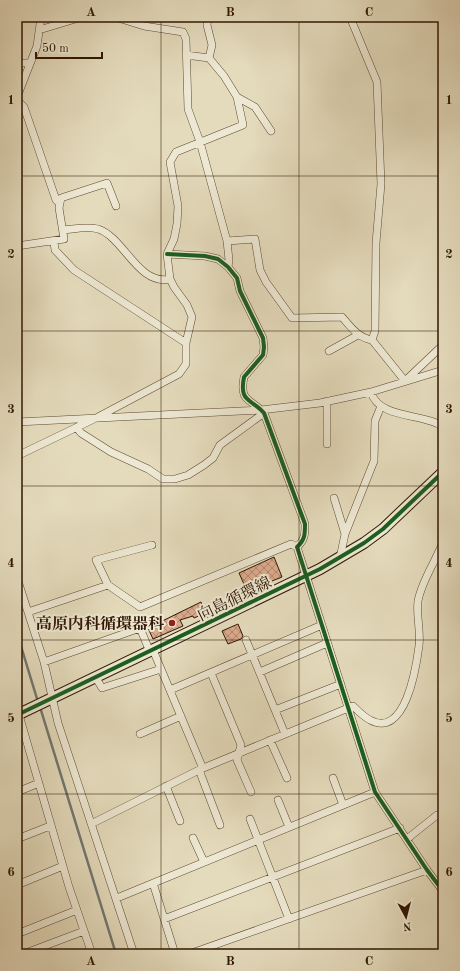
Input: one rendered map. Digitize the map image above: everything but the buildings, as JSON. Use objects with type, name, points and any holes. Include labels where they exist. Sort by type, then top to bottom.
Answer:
[{"type":"main road","name":"向島循環線","points":[[19,712],[51,700],[340,558],[383,529],[443,472]]},
{"type":"street","points":[[17,246],[64,240],[64,230],[59,203],[56,200],[24,107],[17,99],[37,46],[41,17]]},
{"type":"street","points":[[39,30],[82,17]]},
{"type":"street","points":[[115,17],[124,18],[144,26],[183,32],[186,38],[188,109],[200,142],[227,241],[229,260],[228,267]]},
{"type":"street","points":[[208,17],[207,25],[212,45],[209,58]]},
{"type":"street","points":[[350,17],[377,82],[381,184],[376,243],[375,331],[372,340]]},
{"type":"street","points":[[17,456],[77,428],[179,374],[186,364],[186,343],[192,317],[188,305],[174,287],[170,279],[167,254],[174,239],[178,206],[170,162],[176,152],[243,125],[237,97],[224,76],[209,58],[186,56]]},
{"type":"street","points":[[17,63],[30,64]]},
{"type":"street","points":[[237,97],[255,107],[271,130]]},
{"type":"street","points":[[59,203],[61,198],[107,183],[116,206]]},
{"type":"street","points":[[64,230],[89,228],[98,229],[117,242],[120,249],[139,268],[164,280],[170,279]]},
{"type":"street","points":[[227,241],[256,239],[260,270],[266,282],[292,318],[342,317],[358,335],[365,339],[372,340],[404,381]]},
{"type":"street","points":[[54,242],[55,250],[74,270],[186,343]]},
{"type":"street","points":[[167,254],[205,256],[218,259],[228,267],[237,278],[240,291],[263,338],[263,355],[244,377],[242,384],[244,395],[249,402],[263,411],[305,524],[305,535],[298,547]]},
{"type":"street","points":[[329,352],[358,335]]},
{"type":"street","points":[[404,381],[443,345]]},
{"type":"street","points":[[17,422],[263,411],[327,402],[371,392],[443,370]]},
{"type":"street","points":[[371,392],[373,398],[381,406],[443,428]]},
{"type":"street","points":[[327,402],[327,444]]},
{"type":"street","points":[[340,558],[344,534],[374,461],[375,421],[381,406]]},
{"type":"street","points":[[77,428],[81,433],[111,452],[148,469],[163,479],[175,479],[188,476],[204,465],[213,458],[220,445],[263,411]]},
{"type":"street","points":[[334,498],[344,534]]},
{"type":"street","points":[[93,824],[201,769],[353,706],[370,720],[385,723],[392,721],[406,702],[419,645],[418,602],[421,590],[438,556],[443,542]]},
{"type":"street","points":[[152,545],[96,560],[108,585],[140,607],[291,544],[298,547]]},
{"type":"street","points":[[298,547],[375,792],[427,870],[443,891]]},
{"type":"street","points":[[17,578],[44,662],[51,700],[93,824],[134,954]]},
{"type":"street","points":[[28,612],[108,585]]},
{"type":"street","points":[[170,690],[253,656],[322,624]]},
{"type":"street","points":[[44,662],[140,628],[161,669],[201,764],[201,775],[220,825]]},
{"type":"street","points":[[246,640],[285,734]]},
{"type":"street","points":[[260,672],[327,643]]},
{"type":"street","points":[[96,678],[102,688],[161,669]]},
{"type":"street","points":[[211,673],[240,745],[237,760],[250,792]]},
{"type":"street","points":[[275,710],[341,684]]},
{"type":"street","points":[[19,712],[50,826],[92,954]]},
{"type":"street","points":[[140,734],[181,716]]},
{"type":"street","points":[[270,740],[287,778]]},
{"type":"street","points":[[334,778],[343,805]]},
{"type":"street","points":[[17,792],[39,783]]},
{"type":"street","points":[[166,786],[180,821]]},
{"type":"street","points":[[117,898],[375,792]]},
{"type":"street","points":[[278,800],[289,828]]},
{"type":"street","points":[[406,839],[437,816],[443,819]]},
{"type":"street","points":[[250,818],[289,919]]},
{"type":"street","points":[[17,839],[50,826]]},
{"type":"street","points":[[164,919],[400,828]]},
{"type":"street","points":[[193,838],[204,862]]},
{"type":"street","points":[[17,885],[63,866]]},
{"type":"street","points":[[189,954],[427,870]]},
{"type":"street","points":[[153,883],[175,954]]},
{"type":"street","points":[[17,934],[77,910]]},
{"type":"street","points":[[22,954],[84,931]]},
{"type":"waterway","points":[[17,633],[38,702]]},
{"type":"waterway","points":[[40,707],[116,954]]},
{"type":"cycle path","points":[[167,254],[205,256],[218,259],[228,267],[237,278],[240,291],[263,338],[263,355],[244,377],[243,391],[247,399],[264,413],[305,524],[304,537],[302,542],[297,547],[375,792],[427,870],[443,891]]},
{"type":"cycle path","points":[[17,715],[320,569],[364,543],[383,529],[443,472]]},
{"type":"place","name":"高原内科循環器科","points":[[172,623]]}]
